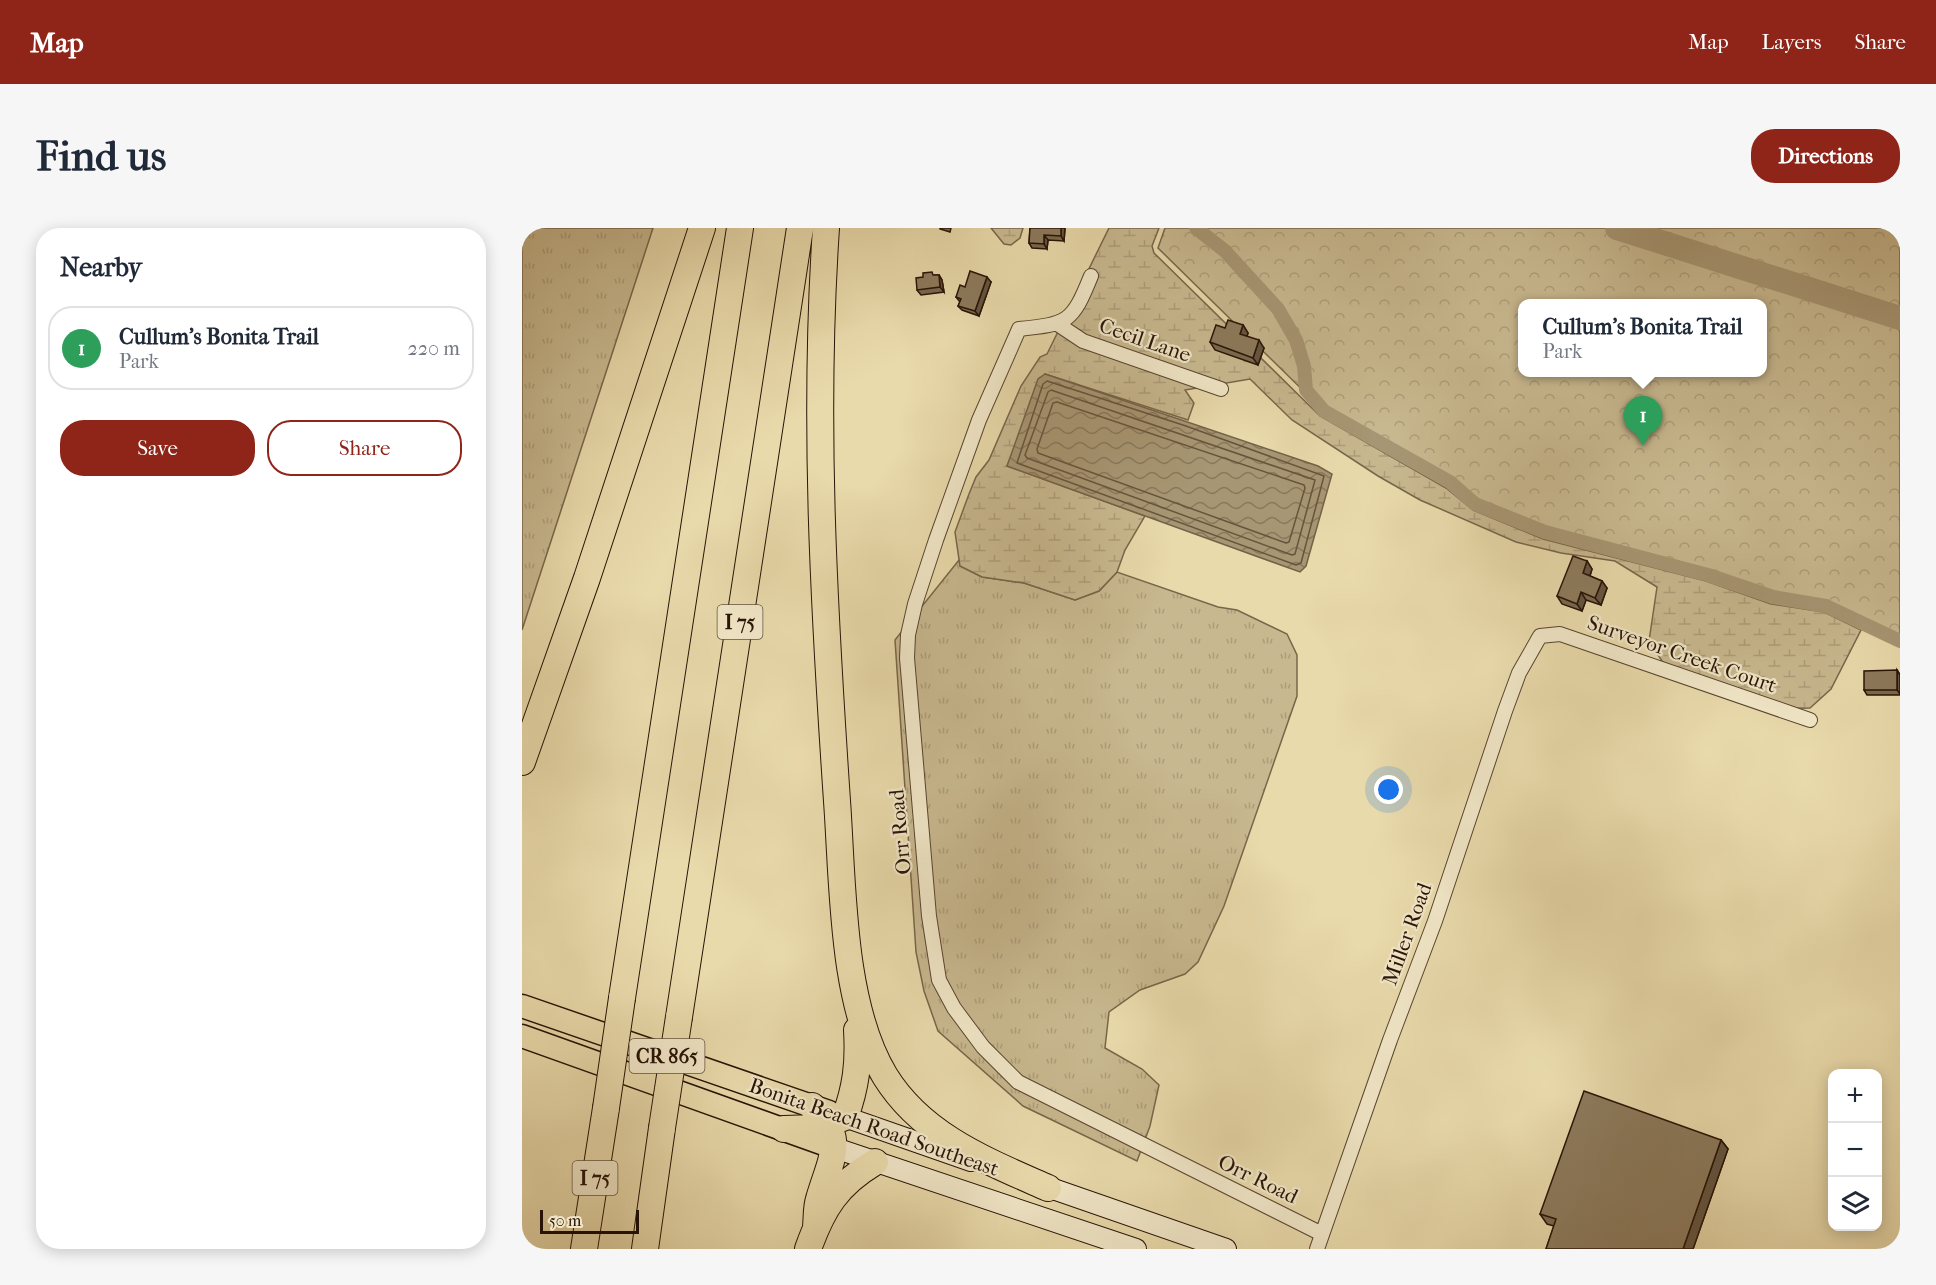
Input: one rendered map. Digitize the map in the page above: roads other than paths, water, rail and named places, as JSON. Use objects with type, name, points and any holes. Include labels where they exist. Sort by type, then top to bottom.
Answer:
[{"type":"highway","points":[[522,762],[587,578],[702,228]]},
{"type":"highway","name":"I 75","points":[[584,1249],[740,228]]},
{"type":"highway","name":"I 75","points":[[645,1249],[800,228]]},
{"type":"highway","points":[[812,1238],[818,1202],[836,1130],[855,1089],[859,1062],[848,947],[820,525],[821,333],[826,228]]},
{"type":"highway","points":[[848,947],[866,1033],[878,1063],[895,1090],[919,1116],[970,1154],[1048,1188]]},
{"type":"highway","points":[[812,1106],[836,1130]]},
{"type":"highway","points":[[784,1129],[836,1130]]},
{"type":"highway","points":[[812,1238],[839,1188],[875,1162]]},
{"type":"main road","name":"Bonita Beach Road Southeast","points":[[522,1006],[812,1106]]},
{"type":"main road","name":"Bonita Beach Road Southeast","points":[[522,1036],[784,1129]]},
{"type":"street","points":[[1059,325],[1074,311],[1091,276]]},
{"type":"street","name":"Cecil Lane","points":[[1059,325],[1083,341],[1221,389]]},
{"type":"street","name":"Orr Road","points":[[1059,325],[1019,329],[996,377],[944,518],[915,604],[908,635],[913,746],[929,916],[939,980],[954,1008],[983,1047],[1018,1082],[1322,1234]]},
{"type":"street","name":"Surveyor Creek Court","points":[[1540,636],[1560,634],[1810,720]]},
{"type":"street","name":"Miller Road","points":[[1317,1249],[1390,1040],[1435,921],[1505,711],[1519,674],[1540,636]]},
{"type":"street","name":"Bonita Beach Road Southeast","points":[[836,1130],[875,1162],[1136,1249]]},
{"type":"street","name":"Bonita Beach Road Southeast","points":[[836,1130],[1048,1188],[1226,1249]]},
{"type":"water","points":[[1045,374],[1318,466],[1332,474],[1306,566],[1300,572],[1007,466],[1038,379]]},
{"type":"waterway","points":[[1196,228],[1225,251],[1278,309],[1296,340],[1304,366],[1306,390],[1324,411],[1450,482],[1475,504],[1545,532],[1708,575],[1773,597],[1826,606],[1900,641]]},
{"type":"waterway","points":[[1617,228],[1900,318]]},
{"type":"place","name":"Cullum's Bonita Trail","points":[[1643,446]]}]
